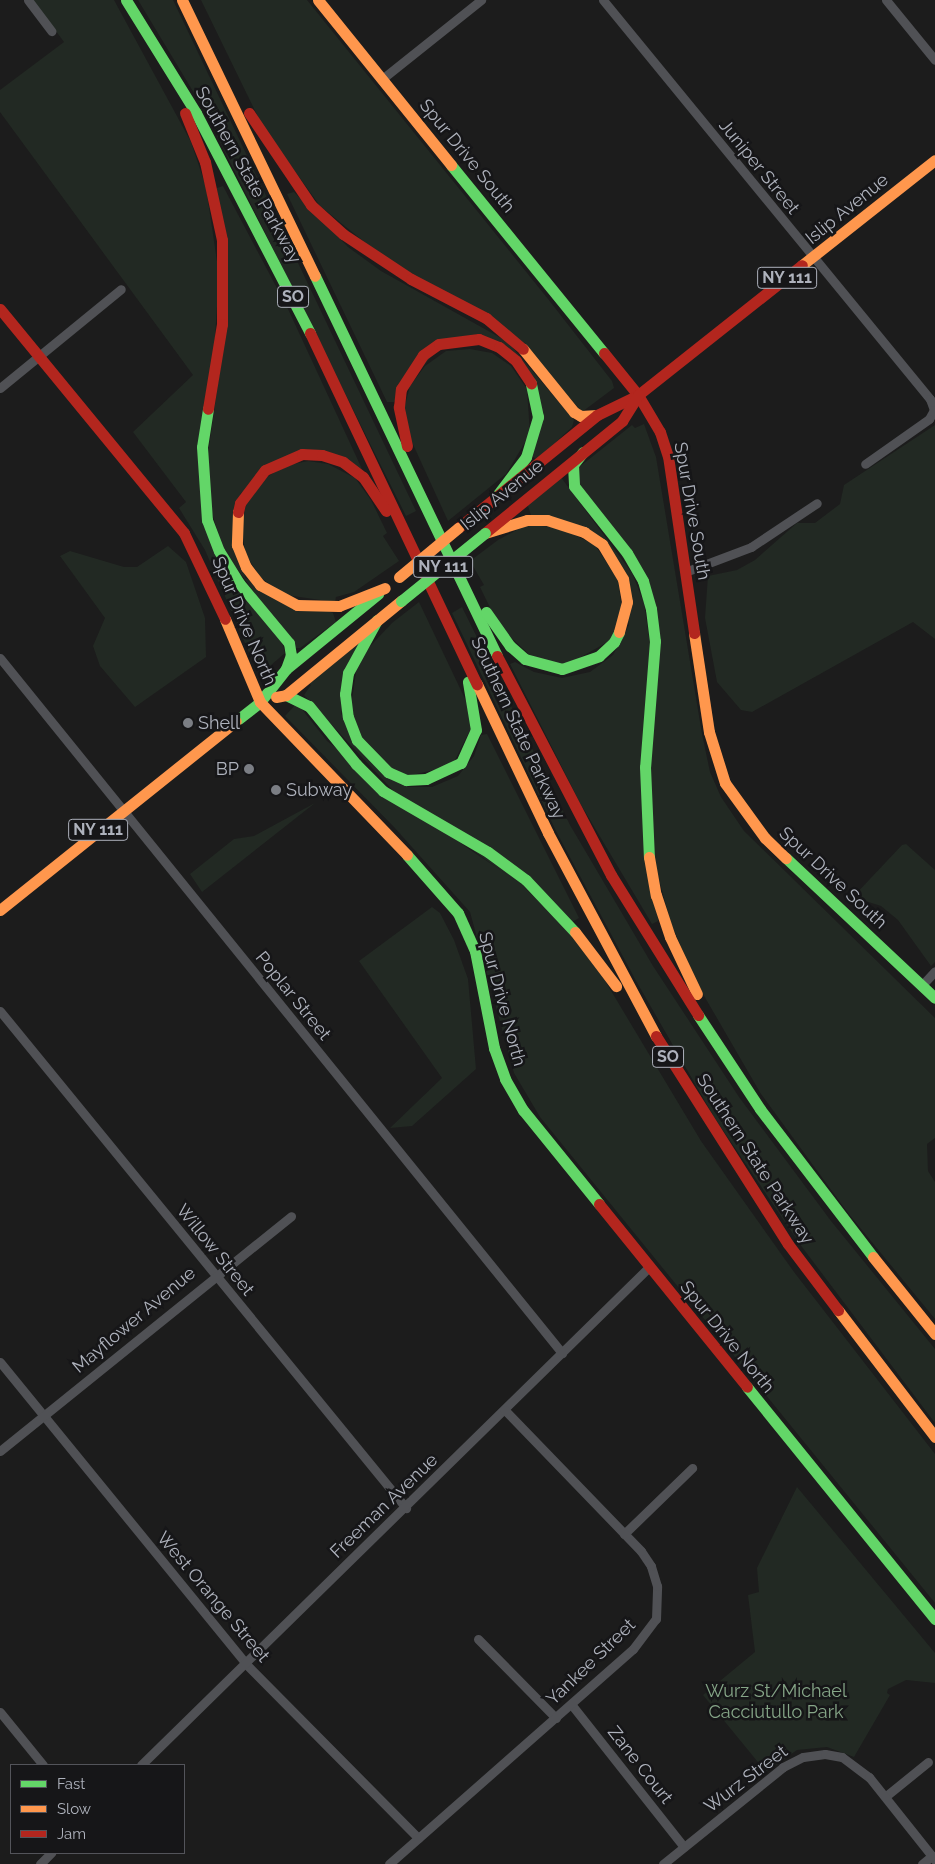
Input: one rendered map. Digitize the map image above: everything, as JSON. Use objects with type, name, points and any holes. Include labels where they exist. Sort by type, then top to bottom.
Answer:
[{"type":"main road","name":"Southern State Parkway","points":[[126,0],[196,113],[282,274],[590,917],[673,1066],[788,1244],[935,1437]]},
{"type":"main road","name":"Southern State Parkway","points":[[182,0],[420,490],[512,688],[612,875],[661,958],[760,1109],[821,1192],[935,1334]]},
{"type":"main road","name":"Spur Drive South","points":[[318,0],[638,395],[660,432],[668,456],[709,732],[725,783],[765,838],[935,998]]},
{"type":"main road","points":[[205,44],[311,205],[342,234],[375,258],[486,318],[512,337],[574,412],[581,416],[597,415]]},
{"type":"main road","points":[[158,50],[205,162],[222,240],[222,324],[202,447],[202,483],[207,520],[219,551],[239,583],[289,643],[291,655],[286,669]]},
{"type":"main road","name":"Islip Avenue","points":[[0,910],[122,810],[260,702],[286,669],[597,415],[638,395],[935,160]]},
{"type":"main road","name":"Spur Drive North","points":[[0,309],[184,533],[210,585],[260,702],[454,908],[475,951],[494,1048],[511,1092],[648,1268],[935,1619]]},
{"type":"main road","points":[[420,490],[403,430],[399,407],[401,389],[422,355],[439,344],[479,340],[499,347],[516,361],[529,378],[536,397],[538,417],[534,439],[526,457],[495,498]]},
{"type":"main road","name":"Islip Avenue","points":[[260,702],[286,695],[622,420],[638,395]]},
{"type":"main road","points":[[583,452],[573,465],[574,486],[627,553],[643,582],[652,609],[654,673],[645,809],[656,895],[687,976],[760,1109]]},
{"type":"main road","points":[[385,588],[339,606],[319,608],[297,605],[260,584],[246,567],[237,545],[236,523],[240,503],[251,485],[265,470],[302,454],[322,455],[343,462],[363,477],[414,550]]},
{"type":"main road","points":[[461,577],[510,646],[526,659],[562,669],[600,656],[614,642],[624,622],[627,602],[623,579],[602,544],[584,532],[547,520],[527,520],[485,533]]},
{"type":"main road","points":[[377,620],[348,673],[345,694],[348,717],[358,740],[372,758],[388,772],[406,780],[426,780],[444,773],[461,762],[470,748],[476,730],[475,710],[458,643]]},
{"type":"main road","points":[[286,695],[309,706],[356,764],[383,791],[488,852],[526,880],[560,913],[593,954],[673,1066]]},
{"type":"street","points":[[28,0],[51,31]]},
{"type":"street","points":[[382,79],[481,0]]},
{"type":"street","name":"Juniper Street","points":[[603,0],[812,259],[930,398],[934,410],[929,420],[865,464]]},
{"type":"street","points":[[886,0],[935,60]]},
{"type":"street","points":[[0,388],[121,289]]},
{"type":"street","points":[[686,572],[751,547],[817,503]]},
{"type":"street","name":"Poplar Street","points":[[0,658],[562,1353]]},
{"type":"street","points":[[922,985],[935,971]]},
{"type":"street","name":"Willow Street","points":[[0,1011],[406,1508]]},
{"type":"street","name":"Mayflower Avenue","points":[[0,1451],[214,1275],[291,1216]]},
{"type":"street","name":"Freeman Avenue","points":[[143,1764],[406,1508],[648,1268]]},
{"type":"street","name":"West Orange Street","points":[[0,1362],[246,1664],[418,1838]]},
{"type":"street","name":"Yankee Street","points":[[389,1864],[634,1648],[656,1619],[657,1586],[651,1566],[624,1534],[505,1410]]},
{"type":"street","points":[[624,1534],[692,1468]]},
{"type":"street","points":[[478,1638],[556,1718]]},
{"type":"street","name":"Zane Court","points":[[571,1704],[684,1847]]},
{"type":"street","points":[[0,1712],[42,1764]]},
{"type":"street","name":"Wurz Street","points":[[663,1864],[783,1767],[803,1757],[826,1754],[842,1757],[869,1777],[886,1796],[933,1858]]},
{"type":"street","points":[[886,1796],[928,1762]]},
{"type":"street","points":[[40,1864],[51,1854]]},
{"type":"street","points":[[922,1864],[933,1858]]},
{"type":"green space","points":[[33,0],[114,0],[191,142],[206,187],[219,275],[203,525],[283,645],[285,653],[263,672],[254,664],[205,550],[179,508],[186,502],[133,432],[193,375],[0,112],[0,90],[64,42]]},
{"type":"green space","points":[[138,0],[173,0],[416,511],[406,516],[203,108]]},
{"type":"green space","points":[[201,0],[307,0],[548,299],[612,381],[614,388],[582,412],[520,340],[399,270],[320,206],[263,127]]},
{"type":"green space","points":[[223,186],[288,309],[362,469],[298,451],[240,494],[245,578],[333,613],[336,622],[300,648],[295,648],[224,551],[210,507],[205,474],[224,342],[217,188]]},
{"type":"green space","points":[[294,192],[348,247],[381,271],[508,342],[574,420],[572,427],[537,460],[532,456],[542,410],[505,348],[444,341],[394,402],[387,402],[287,194]]},
{"type":"green space","points":[[470,349],[492,353],[511,366],[527,389],[530,434],[506,474],[448,521],[406,429],[404,409],[410,386],[425,366],[446,351]]},
{"type":"green space","points":[[644,424],[656,457],[702,734],[710,772],[721,797],[744,831],[935,1018],[935,1138],[927,1144],[928,1171],[935,1182],[935,1319],[848,1213],[761,1094],[696,982],[671,923],[656,869],[650,799],[657,613],[576,482],[578,468],[632,425],[635,428]]},
{"type":"green space","points":[[935,425],[935,639],[913,622],[752,712],[741,710],[717,682],[705,618],[708,576],[737,570],[755,560],[797,523],[815,523],[840,504],[844,485]]},
{"type":"green space","points":[[308,461],[328,464],[355,478],[371,500],[387,533],[383,536],[399,561],[354,592],[336,597],[335,602],[286,595],[261,578],[246,555],[241,527],[247,500],[264,479],[284,466]]},
{"type":"green space","points":[[560,476],[632,573],[644,603],[650,644],[658,921],[652,924],[580,803],[510,664],[515,662],[534,672],[562,678],[590,672],[613,655],[629,625],[608,546],[531,515],[527,503]]},
{"type":"green space","points":[[526,525],[558,527],[595,545],[618,580],[622,610],[611,640],[565,666],[537,662],[499,626],[480,587],[484,585],[470,561],[498,540]]},
{"type":"green space","points":[[168,546],[186,562],[205,618],[206,657],[135,707],[100,666],[93,646],[105,618],[60,556],[70,551],[124,567],[137,567]]},
{"type":"green space","points":[[419,602],[467,703],[471,728],[452,766],[407,776],[380,764],[360,737],[351,706],[358,659],[392,623]]},
{"type":"green space","points":[[462,607],[570,825],[653,966],[739,1097],[831,1221],[935,1349],[935,1423],[802,1247],[714,1117],[635,979],[557,833],[452,613]]},
{"type":"green space","points":[[364,635],[341,714],[407,787],[432,787],[458,776],[474,756],[481,735],[487,734],[579,918],[572,922],[399,797],[304,695],[311,685],[308,682]]},
{"type":"green space","points":[[297,703],[327,741],[466,847],[521,884],[568,930],[604,979],[701,1141],[794,1272],[935,1454],[935,1603],[540,1117],[514,1073],[470,912],[394,827],[285,716]]},
{"type":"green space","points":[[315,803],[202,892],[190,874],[234,839],[254,836]]},
{"type":"green space","points":[[906,844],[935,870],[935,962],[931,966],[898,920],[881,906],[853,897],[902,845]]},
{"type":"green space","points":[[432,907],[440,913],[454,940],[468,979],[476,1069],[412,1126],[390,1128],[442,1078],[359,961]]},
{"type":"green space","name":"Wurz St/Michael Cacciutullo Park","points":[[797,1487],[935,1653],[935,1683],[906,1680],[888,1689],[887,1693],[890,1695],[854,1757],[827,1747],[797,1750],[766,1772],[703,1695],[755,1652],[748,1595],[759,1592],[757,1568]]},
{"type":"traffic: fast","points":[[126,0],[196,113],[310,333]]},
{"type":"traffic: fast","points":[[451,165],[604,353]]},
{"type":"traffic: fast","points":[[315,276],[497,656]]},
{"type":"traffic: fast","points":[[495,498],[526,457],[538,417],[531,383]]},
{"type":"traffic: fast","points":[[208,409],[202,447],[207,520],[219,551],[239,583],[289,643],[291,655],[286,669]]},
{"type":"traffic: fast","points":[[583,452],[573,465],[574,486],[627,553],[643,581],[651,609],[655,641],[645,767],[649,857]]},
{"type":"traffic: fast","points":[[401,601],[485,533]]},
{"type":"traffic: fast","points":[[236,721],[260,702],[286,669],[378,594]]},
{"type":"traffic: fast","points":[[486,612],[510,646],[525,659],[562,669],[599,656],[614,642],[619,632]]},
{"type":"traffic: fast","points":[[377,620],[348,673],[345,694],[348,717],[357,740],[388,772],[406,780],[426,779],[461,763],[476,730],[468,682]]},
{"type":"traffic: fast","points":[[286,695],[309,706],[356,764],[383,791],[488,852],[526,880],[575,932]]},
{"type":"traffic: fast","points":[[407,855],[458,913],[475,951],[494,1048],[505,1079],[523,1110],[599,1204]]},
{"type":"traffic: fast","points":[[786,858],[935,998]]},
{"type":"traffic: fast","points":[[698,1015],[760,1109],[873,1257]]},
{"type":"traffic: fast","points":[[747,1387],[935,1619]]},
{"type":"traffic: slow","points":[[182,0],[315,276]]},
{"type":"traffic: slow","points":[[318,0],[451,165]]},
{"type":"traffic: slow","points":[[802,265],[935,160]]},
{"type":"traffic: slow","points":[[523,349],[574,412],[581,416],[597,415]]},
{"type":"traffic: slow","points":[[238,512],[237,545],[246,567],[260,585],[297,605],[339,606],[385,588]]},
{"type":"traffic: slow","points":[[485,533],[527,520],[547,520],[584,532],[602,544],[623,579],[627,602],[619,632]]},
{"type":"traffic: slow","points":[[399,577],[458,528]]},
{"type":"traffic: slow","points":[[276,697],[286,695],[401,601]]},
{"type":"traffic: slow","points":[[225,619],[260,702],[407,855]]},
{"type":"traffic: slow","points":[[694,633],[709,732],[725,783],[765,838],[786,858]]},
{"type":"traffic: slow","points":[[477,684],[548,833],[656,1036]]},
{"type":"traffic: slow","points":[[0,910],[236,721]]},
{"type":"traffic: slow","points":[[649,857],[656,895],[670,937],[697,994]]},
{"type":"traffic: slow","points":[[575,932],[616,986]]},
{"type":"traffic: slow","points":[[873,1257],[935,1334]]},
{"type":"traffic: slow","points":[[838,1310],[935,1437]]},
{"type":"traffic: jam","points":[[185,113],[205,162],[222,240],[222,324],[208,409]]},
{"type":"traffic: jam","points":[[249,113],[311,205],[343,234],[411,279],[486,318],[523,349]]},
{"type":"traffic: jam","points":[[458,528],[597,415],[638,395],[802,265]]},
{"type":"traffic: jam","points":[[0,309],[184,533],[225,619]]},
{"type":"traffic: jam","points":[[310,333],[477,684]]},
{"type":"traffic: jam","points":[[407,446],[399,407],[401,389],[423,355],[439,344],[479,339],[499,347],[516,361],[531,383]]},
{"type":"traffic: jam","points":[[604,353],[638,395],[660,432],[668,456],[694,633]]},
{"type":"traffic: jam","points":[[486,532],[622,421],[638,395]]},
{"type":"traffic: jam","points":[[238,512],[240,503],[265,470],[302,454],[322,455],[343,462],[363,477],[386,511]]},
{"type":"traffic: jam","points":[[497,656],[611,875],[698,1015]]},
{"type":"traffic: jam","points":[[656,1036],[788,1244],[838,1310]]},
{"type":"traffic: jam","points":[[599,1204],[747,1387]]},
{"type":"place","name":"Shell","points":[[188,723]]},
{"type":"place","name":"BP","points":[[249,769]]},
{"type":"place","name":"Subway","points":[[276,790]]}]
